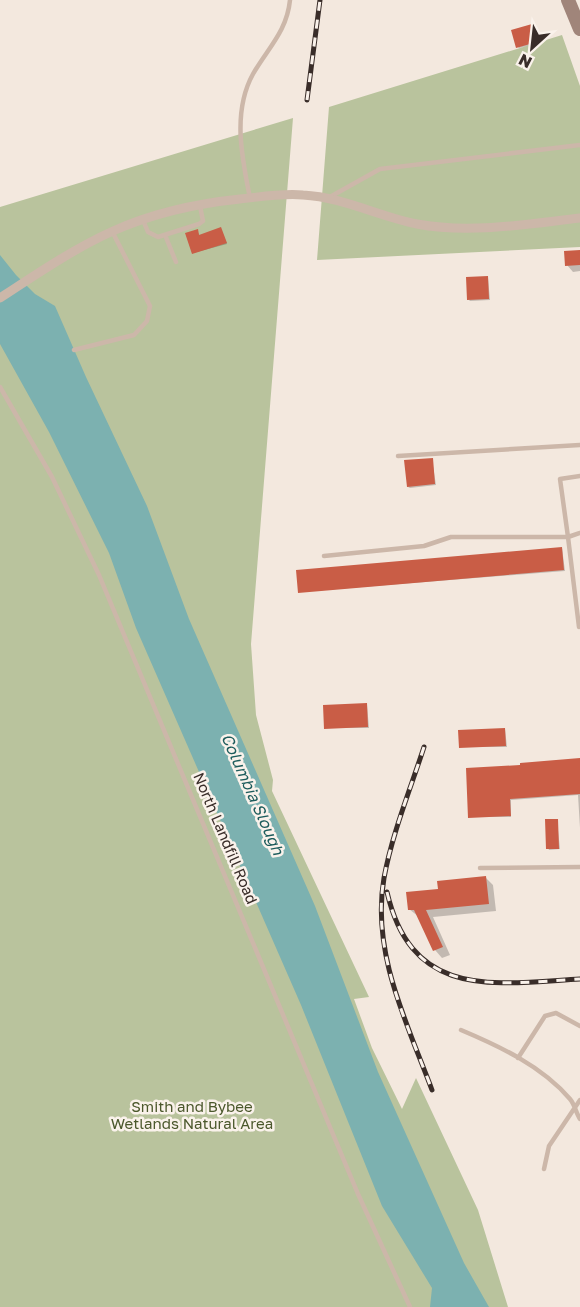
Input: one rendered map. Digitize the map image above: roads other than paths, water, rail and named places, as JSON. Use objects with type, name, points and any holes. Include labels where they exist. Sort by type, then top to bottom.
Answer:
[{"type":"main road","points":[[568,0],[580,29]]},
{"type":"street","points":[[0,298],[64,257],[112,230],[142,218],[200,203],[301,194],[328,198],[418,224],[457,228],[580,218]]},
{"type":"lane","points":[[250,198],[241,152],[244,96],[253,74],[284,28],[290,0]]},
{"type":"lane","points":[[328,198],[380,169],[580,145]]},
{"type":"lane","points":[[142,218],[152,235],[165,235],[203,221],[200,203]]},
{"type":"lane","points":[[74,350],[134,335],[147,321],[150,306],[112,230]]},
{"type":"lane","points":[[165,235],[176,261]]},
{"type":"lane","name":"North Landfill Road","points":[[0,387],[52,477],[99,575],[358,1194],[410,1307]]},
{"type":"lane","points":[[398,456],[580,445]]},
{"type":"lane","points":[[578,477],[560,479],[579,627]]},
{"type":"lane","points":[[324,556],[424,546],[451,537],[568,537],[580,533]]},
{"type":"lane","points":[[480,868],[580,867]]},
{"type":"lane","points":[[518,1058],[545,1016],[556,1013],[580,1026]]},
{"type":"lane","points":[[460,1030],[518,1058],[572,1100],[580,1119]]},
{"type":"lane","points":[[544,1169],[549,1146],[580,1100]]},
{"type":"water","name":"Columbia Slough","points":[[0,255],[35,294],[55,306],[147,506],[189,619],[315,906],[378,1072],[464,1263],[489,1307],[430,1307],[432,1288],[382,1206],[301,1005],[136,628],[109,553],[49,432],[0,344]]},
{"type":"railway","points":[[307,100],[320,0]]},
{"type":"railway","points":[[424,747],[392,845],[384,878],[381,906],[382,933],[394,987],[432,1090]]},
{"type":"railway","points":[[387,892],[399,927],[416,952],[436,968],[461,978],[488,982],[517,983],[580,979]]},
{"type":"park label","name":"Smith and Bybee Wetlands Natural Area","points":[[192,1114]]}]
